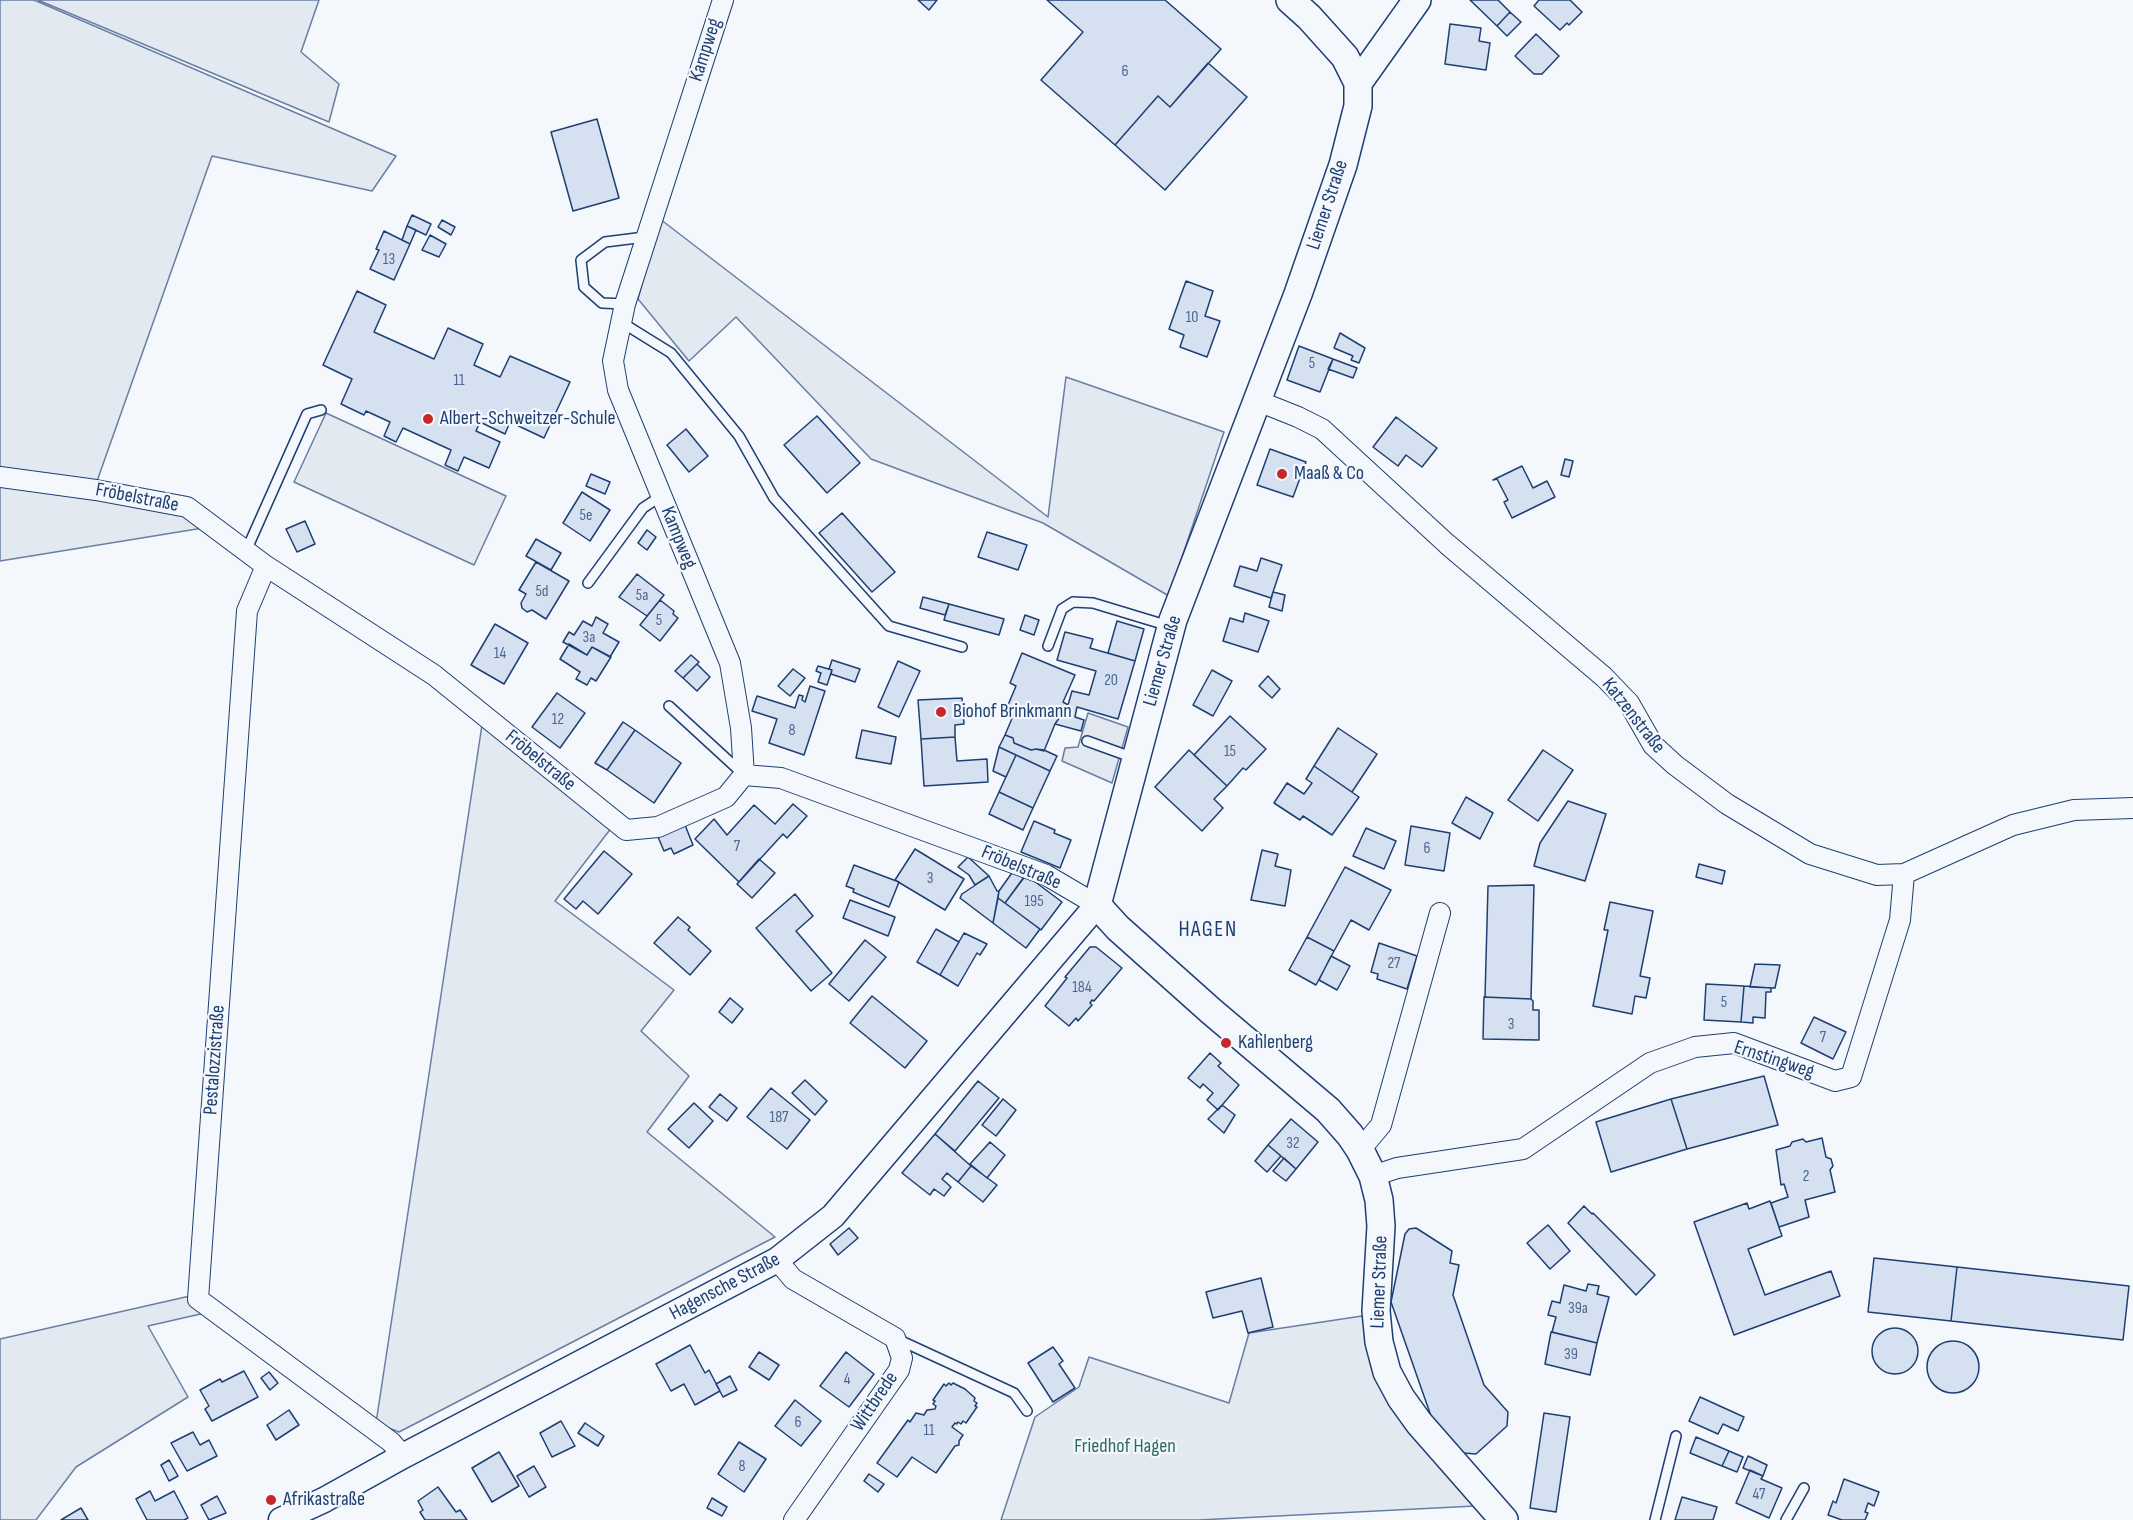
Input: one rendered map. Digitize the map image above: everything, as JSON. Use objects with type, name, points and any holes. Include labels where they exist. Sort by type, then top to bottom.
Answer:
[{"type":"main road","points":[[1290,0],[1309,17],[1345,57],[1358,82],[1417,0]]},
{"type":"main road","name":"Liemer Straße","points":[[1358,82],[1358,106],[1343,165],[1267,361],[1258,401],[1171,627],[1097,905],[1118,928],[1210,1011],[1328,1110],[1360,1150],[1373,1176],[1379,1200],[1381,1226],[1376,1311],[1379,1342],[1387,1372],[1401,1398],[1419,1423],[1504,1520]]},
{"type":"street","name":"Kampweg","points":[[723,0],[645,237],[623,313],[613,361],[618,390],[730,663],[741,728],[744,775]]},
{"type":"street","name":"Katzenstraße","points":[[1258,401],[1322,429],[1448,544],[1604,677],[1629,704],[1653,746],[1727,804],[1810,854],[1877,875],[1904,874],[2013,825],[2074,810],[2133,808]]},
{"type":"street","name":"Fröbelstraße","points":[[0,477],[96,490],[187,507],[266,566],[434,675],[626,830],[658,827],[726,797],[744,775],[781,778],[1046,875],[1097,905]]},
{"type":"street","name":"Pestalozzistraße","points":[[266,566],[247,611],[198,1299],[391,1442],[403,1456]]},
{"type":"street","name":"Ernstingweg","points":[[1373,1176],[1397,1168],[1523,1149],[1650,1063],[1695,1047],[1734,1043],[1835,1081],[1851,1077],[1900,920],[1904,874]]},
{"type":"street","name":"Hagensche Straße","points":[[281,1520],[324,1500],[403,1456],[777,1260],[833,1216],[1097,905]]},
{"type":"street","points":[[1360,1150],[1381,1125],[1440,913]]},
{"type":"street","points":[[777,1260],[793,1279],[895,1338]]},
{"type":"street","name":"Wittbrede","points":[[794,1520],[899,1370],[902,1358],[895,1338]]},
{"type":"lane","points":[[645,237],[605,242],[581,260],[584,286],[602,303],[623,313],[670,353],[739,436],[774,498],[889,626],[962,647]]},
{"type":"lane","points":[[246,551],[307,414],[321,410]]},
{"type":"lane","points":[[588,583],[643,508],[661,496]]},
{"type":"lane","points":[[1048,646],[1062,609],[1073,602],[1093,603],[1171,627]]},
{"type":"lane","points":[[669,706],[744,775]]},
{"type":"lane","points":[[1087,741],[1136,759]]},
{"type":"lane","points":[[895,1338],[1014,1393],[1027,1411]]},
{"type":"lane","points":[[1655,1520],[1676,1436]]},
{"type":"lane","points":[[1786,1520],[1804,1488]]},
{"type":"green space","points":[[0,0],[34,0],[396,156],[372,191],[212,156],[96,484],[0,470]]},
{"type":"green space","points":[[38,0],[319,0],[301,52],[339,84],[329,122]]},
{"type":"green space","points":[[660,219],[1048,517],[1066,377],[1224,432],[1169,596],[1043,523],[871,459],[736,317],[689,361],[638,299]]},
{"type":"green space","points":[[326,413],[506,496],[474,565],[294,482]]},
{"type":"green space","points":[[0,483],[181,513],[203,528],[0,561]]},
{"type":"green space","points":[[482,725],[619,818],[555,901],[674,990],[641,1031],[689,1076],[647,1132],[775,1237],[399,1432],[376,1423]]},
{"type":"green space","points":[[190,1296],[205,1313],[148,1326],[188,1397],[76,1467],[36,1520],[0,1520],[0,1339]]},
{"type":"green space","name":"Friedhof Hagen","points":[[1362,1316],[1382,1377],[1475,1506],[1199,1520],[1001,1520],[1035,1417],[1079,1387],[1089,1357],[1229,1403],[1249,1333]]},
{"type":"shaded area","points":[[1088,713],[1128,727],[1112,783],[1062,761],[1065,748],[1078,747]]},
{"type":"building","points":[[918,0],[937,0],[929,10]]},
{"type":"building","points":[[1047,0],[1165,0],[1221,49],[1170,107],[1158,96],[1115,145],[1041,80],[1083,32]]},
{"type":"building","points":[[1470,0],[1498,0],[1510,12],[1497,26]]},
{"type":"building","points":[[1539,0],[1570,0],[1582,12],[1569,25],[1567,23],[1560,30],[1534,6]]},
{"type":"building","points":[[1510,12],[1521,22],[1507,36],[1497,26]]},
{"type":"building","points":[[1450,24],[1481,28],[1479,41],[1490,43],[1486,70],[1445,64]]},
{"type":"building","points":[[1536,34],[1559,56],[1542,74],[1534,74],[1515,56]]},
{"type":"building","points":[[1208,63],[1247,97],[1165,190],[1115,145],[1158,96],[1170,107]]},
{"type":"building","points":[[597,119],[619,198],[573,211],[551,132]]},
{"type":"building","points":[[412,215],[431,224],[426,235],[407,226]]},
{"type":"building","points":[[442,220],[455,227],[451,235],[438,227]]},
{"type":"building","points":[[407,226],[416,230],[410,244],[402,240]]},
{"type":"building","points":[[384,231],[410,244],[394,280],[370,269],[379,250],[376,249]]},
{"type":"building","points":[[430,235],[446,244],[439,257],[422,250]]},
{"type":"building","points":[[1186,281],[1213,291],[1205,316],[1220,321],[1207,357],[1180,347],[1184,335],[1169,329]]},
{"type":"building","points":[[357,291],[386,305],[374,332],[434,359],[448,328],[483,344],[474,365],[500,377],[510,356],[570,382],[544,438],[510,422],[505,434],[480,422],[476,431],[500,442],[489,468],[464,457],[458,471],[445,465],[451,450],[403,428],[396,442],[384,436],[390,422],[366,411],[364,415],[341,404],[352,379],[323,365]]},
{"type":"building","points":[[1340,333],[1365,348],[1359,363],[1351,360],[1353,356],[1334,348]]},
{"type":"building","points":[[1299,346],[1333,359],[1320,392],[1287,380]]},
{"type":"building","points":[[1333,359],[1357,368],[1353,378],[1328,369]]},
{"type":"building","points":[[817,416],[860,463],[827,493],[784,445]]},
{"type":"building","points":[[1396,417],[1437,448],[1422,467],[1406,455],[1398,466],[1373,447]]},
{"type":"building","points":[[686,429],[708,456],[689,472],[667,445]]},
{"type":"building","name":"Maaß & Co","points":[[1270,449],[1306,462],[1293,497],[1257,485]]},
{"type":"building","points":[[1565,459],[1573,461],[1569,477],[1561,475]]},
{"type":"building","points":[[1522,466],[1533,488],[1547,481],[1555,497],[1512,518],[1504,502],[1508,500],[1497,479],[1493,480]]},
{"type":"building","points":[[591,474],[610,482],[605,494],[586,486]]},
{"type":"building","points":[[582,492],[610,510],[590,541],[563,523]]},
{"type":"building","points":[[842,513],[895,572],[872,592],[819,533]]},
{"type":"building","points":[[305,521],[315,544],[297,552],[286,529]]},
{"type":"building","points":[[647,530],[656,537],[647,550],[638,543]]},
{"type":"building","points":[[987,532],[1027,545],[1018,570],[978,557]]},
{"type":"building","points":[[536,539],[561,553],[551,570],[526,556]]},
{"type":"building","points":[[1261,558],[1282,565],[1271,598],[1234,586],[1240,566],[1257,571]]},
{"type":"building","points":[[536,562],[569,581],[546,619],[532,610],[527,612],[522,608],[521,603],[526,594],[519,590]]},
{"type":"building","points":[[637,574],[664,595],[647,616],[619,597]]},
{"type":"building","points":[[1273,592],[1285,595],[1282,611],[1269,607]]},
{"type":"building","points":[[923,597],[949,604],[945,615],[920,608]]},
{"type":"building","points":[[660,600],[674,611],[673,614],[678,618],[660,641],[640,625]]},
{"type":"building","points":[[949,604],[1004,619],[999,635],[944,620]]},
{"type":"building","points":[[1245,613],[1269,621],[1258,652],[1223,641],[1230,618],[1243,622]]},
{"type":"building","points":[[1025,615],[1039,620],[1034,635],[1020,630]]},
{"type":"building","points":[[596,617],[608,624],[603,633],[619,642],[610,657],[592,647],[587,655],[563,642],[569,632],[574,635],[583,621],[592,626]]},
{"type":"building","points":[[1117,621],[1144,629],[1135,661],[1108,653]]},
{"type":"building","points":[[495,624],[528,643],[504,684],[471,665]]},
{"type":"building","points":[[1065,632],[1093,639],[1090,648],[1135,661],[1118,719],[1077,707],[1075,717],[1084,720],[1081,731],[1055,724],[1068,705],[1072,691],[1089,695],[1096,671],[1057,660]]},
{"type":"building","points":[[569,644],[587,655],[592,647],[611,657],[596,681],[591,678],[587,685],[576,679],[580,672],[560,659]]},
{"type":"building","points":[[1022,653],[1075,675],[1063,702],[1068,705],[1055,724],[1044,751],[1031,750],[1014,743],[1013,738],[1005,735],[1016,709],[1008,705],[1016,686],[1010,683]]},
{"type":"building","points":[[691,655],[699,662],[683,678],[675,671]]},
{"type":"building","points":[[832,660],[860,669],[855,682],[831,674],[832,670],[829,669]]},
{"type":"building","points":[[898,661],[920,671],[899,717],[878,707]]},
{"type":"building","points":[[697,664],[710,677],[697,691],[683,678]]},
{"type":"building","points":[[818,666],[832,670],[827,685],[818,682],[821,673],[816,671]]},
{"type":"building","points":[[793,669],[805,678],[790,696],[778,686]]},
{"type":"building","points":[[1212,670],[1232,681],[1213,716],[1193,705]]},
{"type":"building","points":[[1268,676],[1280,689],[1272,698],[1259,686]]},
{"type":"building","points":[[810,686],[825,691],[804,755],[769,743],[777,719],[752,711],[757,696],[795,708],[799,695],[803,696],[802,700],[805,702]]},
{"type":"building","points":[[557,693],[585,713],[560,748],[532,727]]},
{"type":"building","name":"Biohof Brinkmann","points":[[962,698],[964,724],[955,725],[955,737],[921,739],[918,700]]},
{"type":"building","points":[[1230,716],[1266,749],[1246,770],[1243,768],[1227,786],[1194,755]]},
{"type":"building","points":[[623,722],[635,730],[607,770],[595,763]]},
{"type":"building","points":[[1338,728],[1377,754],[1352,792],[1314,766]]},
{"type":"building","points":[[635,730],[681,763],[654,803],[607,770]]},
{"type":"building","points":[[862,730],[896,737],[891,764],[856,758]]},
{"type":"building","points":[[1005,735],[1013,738],[1014,743],[1031,750],[1044,750],[1057,756],[1050,771],[999,747]]},
{"type":"building","points":[[955,737],[957,761],[987,759],[988,782],[924,786],[921,739]]},
{"type":"building","points":[[999,747],[1016,755],[1006,777],[993,771]]},
{"type":"building","points":[[1189,750],[1227,786],[1214,799],[1223,808],[1202,831],[1155,787]]},
{"type":"building","points":[[1543,750],[1573,770],[1538,821],[1508,800]]},
{"type":"building","points":[[1016,755],[1050,771],[1033,808],[999,792]]},
{"type":"building","points":[[1314,766],[1359,797],[1332,835],[1303,816],[1300,820],[1274,803],[1287,783],[1304,794],[1312,783],[1306,779]]},
{"type":"building","points":[[999,792],[1033,808],[1023,830],[989,814]]},
{"type":"building","points":[[1466,797],[1493,813],[1480,839],[1452,823]]},
{"type":"building","points":[[1568,801],[1606,814],[1585,881],[1534,866],[1540,843]]},
{"type":"building","points":[[793,804],[807,816],[787,838],[783,834],[739,882],[695,839],[714,819],[727,835],[754,805],[775,824]]},
{"type":"building","points":[[1034,821],[1071,840],[1060,868],[1021,852]]},
{"type":"building","points":[[685,825],[693,845],[674,854],[671,848],[664,851],[658,837]]},
{"type":"building","points":[[1411,826],[1450,833],[1444,871],[1405,865]]},
{"type":"building","points":[[1366,828],[1396,841],[1384,869],[1353,856]]},
{"type":"building","points":[[915,849],[964,879],[945,910],[895,880]]},
{"type":"building","points":[[1262,850],[1278,854],[1275,866],[1291,870],[1285,906],[1251,900]]},
{"type":"building","points":[[604,851],[632,874],[598,914],[583,901],[576,909],[564,899]]},
{"type":"building","points":[[968,857],[989,876],[975,885],[969,875],[958,867]]},
{"type":"building","points":[[759,859],[775,873],[752,898],[737,884]]},
{"type":"building","points":[[1699,864],[1725,871],[1722,884],[1696,877]]},
{"type":"building","points":[[854,865],[899,882],[889,907],[853,892],[854,889],[846,886]]},
{"type":"building","points":[[1345,867],[1391,890],[1369,930],[1351,920],[1334,951],[1307,937]]},
{"type":"building","points":[[1014,870],[1024,877],[1005,903],[998,898],[999,891]]},
{"type":"building","points":[[1026,875],[1062,902],[1041,930],[1005,903]]},
{"type":"building","points":[[989,876],[999,891],[993,923],[960,898],[962,894]]},
{"type":"building","points":[[1534,885],[1531,999],[1485,997],[1488,886]]},
{"type":"building","points":[[795,894],[813,916],[796,931],[832,973],[811,991],[756,928]]},
{"type":"building","points":[[998,898],[1040,929],[1026,948],[993,923]]},
{"type":"building","points":[[850,900],[895,917],[888,936],[843,918]]},
{"type":"building","points":[[1610,902],[1653,911],[1640,976],[1650,978],[1646,998],[1635,996],[1632,1014],[1593,1006],[1608,930],[1604,930]]},
{"type":"building","points":[[678,917],[690,927],[688,930],[711,951],[690,975],[654,943]]},
{"type":"building","points":[[936,929],[959,942],[940,975],[917,962]]},
{"type":"building","points":[[964,933],[987,944],[980,955],[977,953],[958,986],[940,975]]},
{"type":"building","points":[[1307,937],[1334,951],[1316,985],[1289,970]]},
{"type":"building","points":[[865,940],[886,957],[849,1001],[829,984]]},
{"type":"building","points":[[1379,943],[1417,956],[1407,989],[1377,979],[1378,974],[1371,972]]},
{"type":"building","points":[[1090,947],[1096,947],[1122,968],[1094,1001],[1092,1000],[1090,1003],[1092,1005],[1078,1021],[1076,1018],[1069,1026],[1045,1006]]},
{"type":"building","points":[[1331,956],[1350,966],[1337,990],[1319,980]]},
{"type":"building","points":[[1755,964],[1780,965],[1775,988],[1750,987]]},
{"type":"building","points":[[1706,984],[1744,986],[1741,1022],[1704,1020]]},
{"type":"building","points":[[1744,986],[1771,988],[1771,992],[1766,992],[1765,1018],[1753,1017],[1753,1023],[1741,1022]]},
{"type":"building","points":[[872,996],[927,1041],[905,1068],[850,1023]]},
{"type":"building","points":[[1484,997],[1531,999],[1533,1010],[1539,1010],[1539,1040],[1483,1039]]},
{"type":"building","points":[[730,998],[743,1009],[732,1023],[719,1012]]},
{"type":"building","points":[[1814,1017],[1846,1032],[1833,1059],[1801,1043]]},
{"type":"building","points":[[1210,1053],[1221,1063],[1218,1066],[1239,1085],[1218,1110],[1207,1100],[1213,1093],[1203,1084],[1200,1088],[1188,1078]]},
{"type":"building","points":[[1764,1076],[1778,1125],[1687,1149],[1671,1099]]},
{"type":"building","points":[[805,1080],[827,1101],[815,1115],[792,1093]]},
{"type":"building","points":[[978,1081],[999,1098],[955,1151],[935,1134]]},
{"type":"building","points":[[771,1088],[810,1120],[787,1149],[747,1117]]},
{"type":"building","points":[[720,1094],[737,1108],[727,1121],[709,1107]]},
{"type":"building","points":[[1003,1099],[1016,1110],[996,1136],[982,1125]]},
{"type":"building","points":[[1671,1099],[1687,1149],[1611,1172],[1596,1122]]},
{"type":"building","points":[[694,1103],[713,1121],[689,1148],[668,1129]]},
{"type":"building","points":[[1222,1105],[1235,1115],[1224,1133],[1208,1119]]},
{"type":"building","points":[[1291,1119],[1318,1142],[1296,1169],[1268,1145]]},
{"type":"building","points":[[935,1134],[971,1166],[958,1182],[947,1173],[942,1179],[951,1187],[944,1196],[934,1189],[930,1195],[902,1173]]},
{"type":"building","points":[[1822,1138],[1826,1157],[1831,1159],[1833,1166],[1830,1170],[1835,1192],[1805,1200],[1809,1217],[1779,1227],[1771,1203],[1788,1197],[1784,1184],[1781,1185],[1776,1150],[1803,1139],[1806,1142]]},
{"type":"building","points":[[990,1142],[1005,1155],[987,1178],[970,1164]]},
{"type":"building","points":[[1268,1145],[1281,1156],[1267,1172],[1255,1161]]},
{"type":"building","points":[[1284,1158],[1296,1169],[1286,1181],[1273,1171]]},
{"type":"building","points":[[971,1166],[997,1185],[983,1202],[958,1182]]},
{"type":"building","points":[[1770,1201],[1782,1236],[1748,1249],[1765,1295],[1831,1271],[1840,1296],[1734,1335],[1694,1222],[1747,1203],[1749,1209]]},
{"type":"building","points":[[1584,1206],[1655,1275],[1636,1295],[1568,1223]]},
{"type":"building","points":[[1548,1225],[1570,1251],[1550,1269],[1527,1243]]},
{"type":"building","points":[[849,1228],[858,1238],[838,1255],[830,1244]]},
{"type":"building","points":[[1416,1228],[1452,1251],[1450,1263],[1459,1265],[1453,1295],[1484,1385],[1508,1412],[1507,1426],[1476,1454],[1463,1453],[1431,1416],[1391,1302],[1405,1234],[1409,1229]]},
{"type":"building","points":[[1874,1258],[1957,1267],[1951,1321],[1868,1312]]},
{"type":"building","points":[[1957,1267],[2129,1286],[2123,1340],[1951,1321]]},
{"type":"building","points":[[1261,1278],[1273,1327],[1248,1333],[1242,1311],[1213,1318],[1206,1292]]},
{"type":"building","points":[[1588,1284],[1599,1286],[1597,1294],[1609,1297],[1597,1343],[1552,1332],[1556,1317],[1548,1315],[1552,1301],[1560,1303],[1564,1285],[1586,1291]]},
{"type":"building","points":[[1895,1328],[1911,1335],[1918,1351],[1911,1367],[1895,1374],[1879,1367],[1872,1351],[1879,1335]]},
{"type":"building","points":[[1551,1332],[1597,1343],[1590,1375],[1545,1364]]},
{"type":"building","points":[[1948,1341],[1958,1341],[1968,1345],[1975,1352],[1979,1367],[1975,1382],[1968,1389],[1958,1393],[1948,1393],[1938,1389],[1931,1382],[1927,1372],[1927,1362],[1931,1352],[1938,1345]]},
{"type":"building","points":[[690,1345],[705,1373],[709,1370],[720,1391],[695,1405],[684,1384],[671,1391],[656,1364]]},
{"type":"building","points":[[1053,1347],[1063,1361],[1059,1364],[1075,1388],[1053,1402],[1028,1363]]},
{"type":"building","points":[[759,1352],[779,1365],[769,1380],[749,1367]]},
{"type":"building","points":[[846,1352],[874,1374],[849,1407],[820,1386]]},
{"type":"building","points":[[244,1371],[258,1397],[212,1421],[205,1409],[209,1406],[200,1390],[220,1379],[222,1382]]},
{"type":"building","points":[[269,1372],[278,1383],[270,1390],[261,1378]]},
{"type":"building","points":[[730,1376],[737,1390],[723,1397],[716,1384]]},
{"type":"building","points":[[949,1383],[965,1389],[975,1398],[977,1407],[966,1423],[958,1422],[952,1427],[963,1435],[959,1445],[955,1446],[936,1473],[912,1457],[897,1477],[877,1463],[908,1420],[910,1422],[916,1413],[924,1415],[927,1410],[935,1409],[933,1400],[944,1384],[946,1386]]},
{"type":"building","points":[[1700,1397],[1744,1417],[1738,1431],[1723,1424],[1718,1434],[1689,1421]]},
{"type":"building","points":[[795,1400],[821,1421],[801,1446],[775,1426]]},
{"type":"building","points":[[289,1410],[299,1425],[276,1440],[267,1425]]},
{"type":"building","points":[[1544,1413],[1570,1417],[1556,1512],[1530,1508]]},
{"type":"building","points":[[561,1421],[575,1446],[552,1457],[540,1433]]},
{"type":"building","points":[[585,1423],[604,1436],[598,1446],[578,1433]]},
{"type":"building","points":[[193,1432],[200,1445],[209,1440],[217,1456],[187,1471],[171,1443]]},
{"type":"building","points":[[1696,1437],[1729,1451],[1722,1466],[1690,1453]]},
{"type":"building","points":[[739,1442],[766,1459],[744,1492],[718,1474]]},
{"type":"building","points":[[1729,1451],[1743,1457],[1737,1472],[1722,1466]]},
{"type":"building","points":[[499,1452],[519,1486],[492,1502],[472,1468]]},
{"type":"building","points":[[1748,1456],[1767,1465],[1763,1476],[1743,1468]]},
{"type":"building","points":[[169,1460],[178,1476],[169,1481],[161,1465]]},
{"type":"building","points":[[534,1466],[546,1487],[529,1497],[517,1476]]},
{"type":"building","points":[[1750,1470],[1763,1476],[1761,1479],[1782,1488],[1769,1518],[1736,1503]]},
{"type":"building","points":[[869,1474],[884,1484],[878,1492],[864,1481]]},
{"type":"building","points":[[1844,1479],[1879,1492],[1874,1506],[1868,1503],[1865,1520],[1842,1520],[1828,1515],[1833,1501],[1836,1503]]},
{"type":"building","points":[[438,1487],[456,1512],[460,1510],[467,1520],[425,1520],[420,1512],[423,1510],[418,1501]]},
{"type":"building","points":[[150,1491],[155,1501],[174,1491],[188,1518],[184,1520],[147,1520],[136,1499]]},
{"type":"building","points":[[217,1496],[226,1513],[209,1520],[201,1505]]},
{"type":"building","points":[[1682,1497],[1717,1507],[1713,1520],[1675,1520]]},
{"type":"building","points":[[712,1498],[727,1507],[722,1516],[707,1508]]},
{"type":"building","points":[[81,1508],[88,1520],[61,1520]]},
{"type":"place","name":"Albert-Schweitzer-Schule","points":[[428,419]]},
{"type":"place","name":"Maaß & Co","points":[[1282,474]]},
{"type":"place","name":"Biohof Brinkmann","points":[[941,712]]},
{"type":"place","name":"Kahlenberg","points":[[1226,1043]]},
{"type":"place","name":"Afrikastraße","points":[[271,1500]]},
{"type":"district","name":"HAGEN","points":[[1208,930]]}]
